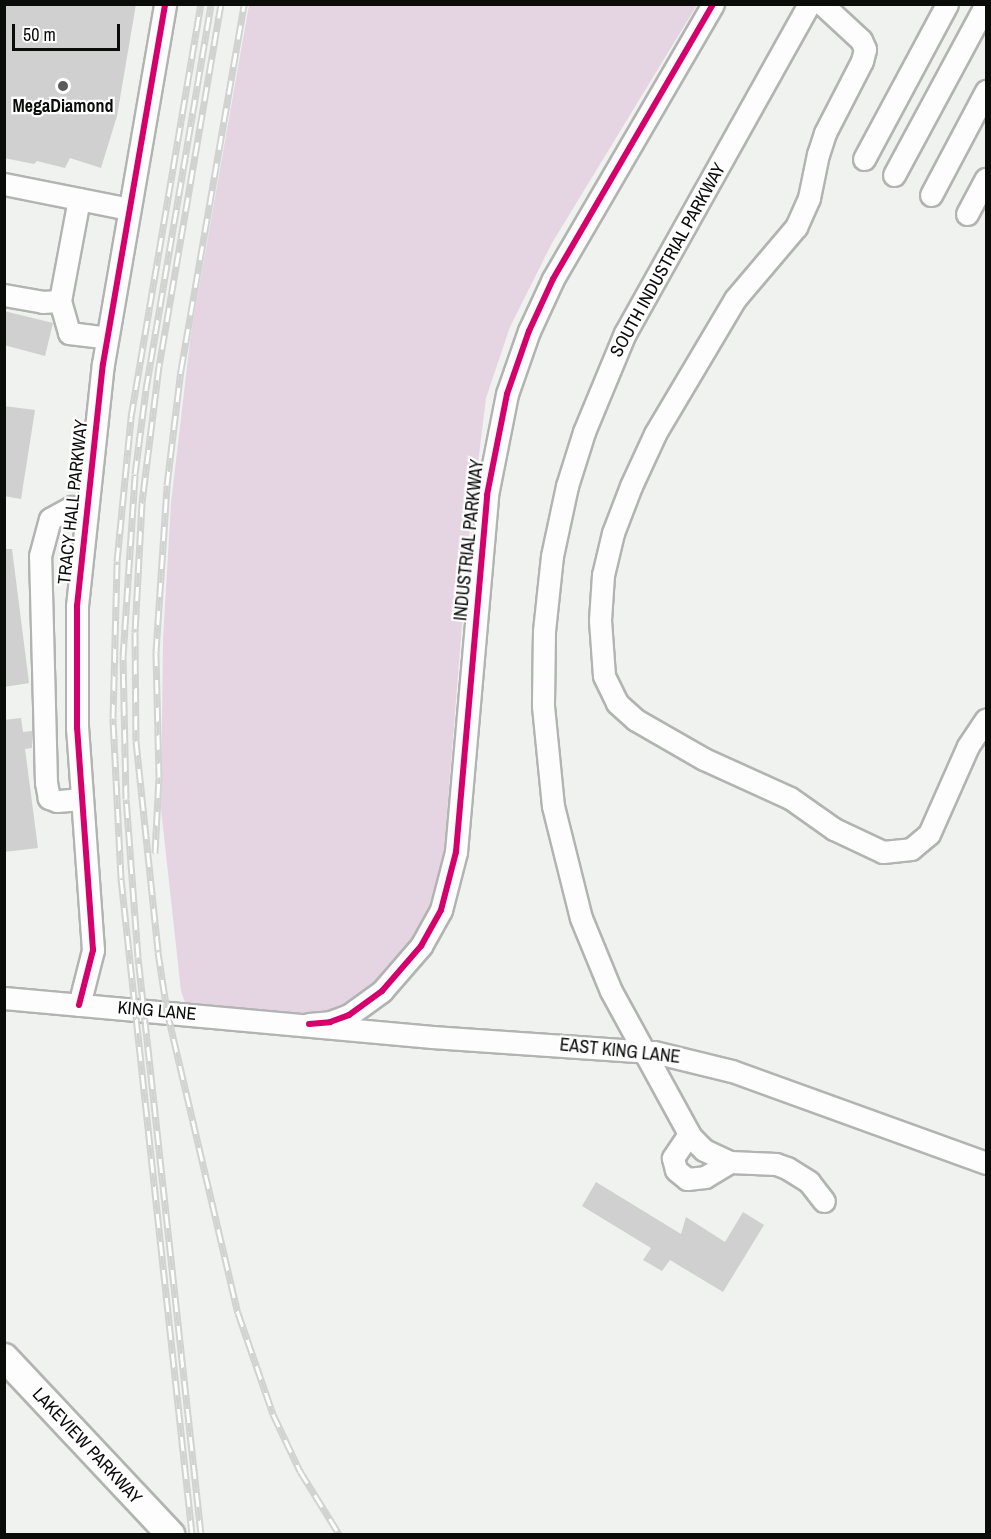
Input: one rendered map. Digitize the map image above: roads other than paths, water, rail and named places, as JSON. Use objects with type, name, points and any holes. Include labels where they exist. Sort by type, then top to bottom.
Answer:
[{"type":"main road","name":"LAKEVIEW PARKWAY","points":[[4,1357],[170,1534]]},
{"type":"street","name":"TRACY HALL PARKWAY","points":[[79,1005],[93,950],[81,799],[77,699],[77,606],[107,338],[165,4]]},
{"type":"street","name":"INDUSTRIAL PARKWAY","points":[[309,1024],[330,1022],[350,1015],[382,991],[416,954],[441,910],[456,852],[487,495],[507,394],[529,331],[553,279],[713,4]]},
{"type":"street","name":"SOUTH INDUSTRIAL PARKWAY","points":[[730,1162],[704,1150],[689,1134],[611,991],[584,927],[553,806],[545,742],[542,670],[552,556],[575,459],[621,342],[809,4]]},
{"type":"street","points":[[822,4],[861,40],[865,49],[862,61],[825,133],[809,198],[796,227],[735,298],[655,434],[631,486],[613,533],[603,575],[600,620],[604,676],[617,704],[636,720],[713,763],[790,798],[834,829],[883,852],[911,849],[929,834],[969,746],[987,719]]},
{"type":"street","points":[[864,159],[947,4]]},
{"type":"street","points":[[894,175],[986,4]]},
{"type":"street","points":[[931,195],[987,91]]},
{"type":"street","points":[[967,214],[987,178]]},
{"type":"street","points":[[4,184],[129,209]]},
{"type":"street","points":[[79,199],[60,301],[69,333],[107,338]]},
{"type":"street","points":[[4,295],[42,302],[60,301]]},
{"type":"street","points":[[81,799],[57,801],[49,798],[43,732],[46,698],[42,665],[40,556],[50,519],[72,507],[87,507]]},
{"type":"street","points":[[41,603],[77,606]]},
{"type":"street","points":[[46,698],[77,699]]},
{"type":"street","name":"KING LANE","points":[[4,998],[309,1024]]},
{"type":"street","name":"EAST KING LANE","points":[[309,1024],[432,1037],[642,1050],[680,1056],[732,1071],[987,1163]]},
{"type":"street","points":[[689,1134],[673,1158],[676,1170],[687,1179],[705,1177],[730,1162],[776,1164],[808,1182],[824,1201]]},
{"type":"railway","points":[[192,1534],[121,878],[113,718],[117,561],[131,417],[201,4]]},
{"type":"railway","points":[[201,1534],[138,957],[126,799],[123,657],[135,474],[146,389],[211,4]]},
{"type":"railway","points":[[221,4],[159,366],[142,503],[135,632],[136,741],[158,952],[167,1011],[238,1313],[273,1414],[300,1471],[339,1534]]},
{"type":"railway","points":[[155,853],[159,777],[156,652],[167,485],[181,370],[244,4]]},
{"type":"place","name":"MegaDiamond","points":[[63,86]]}]
